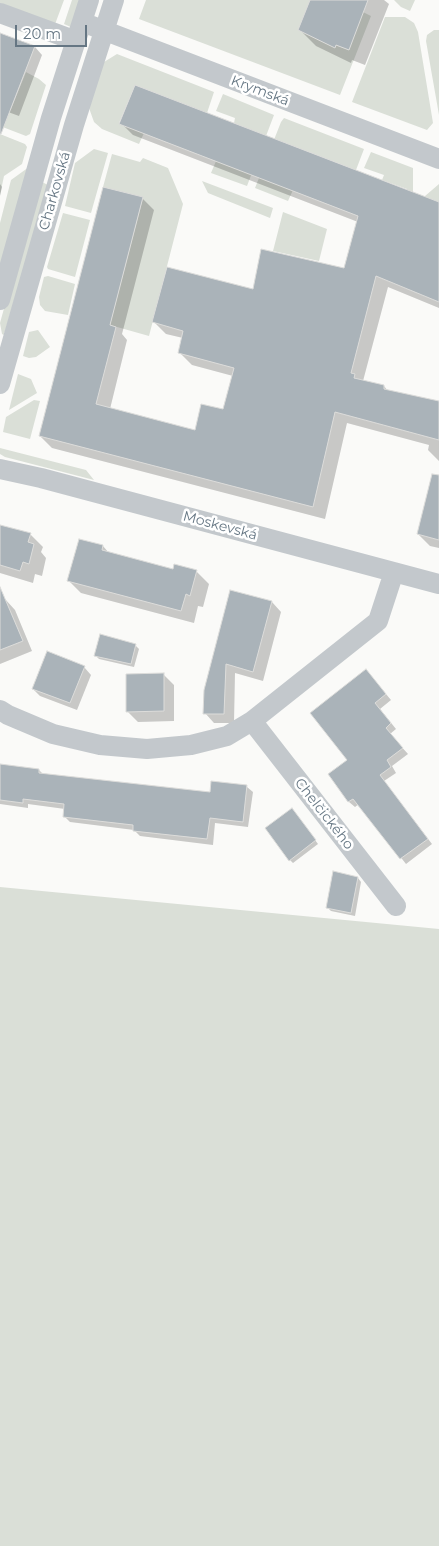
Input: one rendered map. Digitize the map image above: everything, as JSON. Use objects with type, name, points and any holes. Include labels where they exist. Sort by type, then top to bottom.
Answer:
[{"type":"street","name":"Charkovská","points":[[0,300],[51,118],[89,0]]},
{"type":"street","name":"Charkovská","points":[[0,384],[74,126],[114,0]]},
{"type":"street","name":"Krymská","points":[[0,13],[79,31],[104,30],[439,159]]},
{"type":"street","name":"Moskevská","points":[[0,469],[50,480],[439,584]]},
{"type":"street","points":[[0,710],[53,734],[100,745],[147,749],[191,745],[227,736],[252,721],[378,621],[394,572]]},
{"type":"street","name":"Chelčického","points":[[252,721],[396,906]]},
{"type":"shaded area","points":[[0,0],[64,0],[54,27],[0,6]]},
{"type":"shaded area","points":[[72,0],[82,0],[73,28],[64,24]]},
{"type":"shaded area","points":[[146,0],[310,0],[298,30],[334,47],[335,45],[349,50],[363,12],[371,16],[340,95],[139,19]]},
{"type":"shaded area","points":[[394,0],[415,0],[410,11],[401,7]]},
{"type":"shaded area","points":[[385,17],[405,17],[414,23],[418,32],[433,123],[427,130],[352,102]]},
{"type":"shaded area","points":[[434,30],[439,30],[439,115],[426,41],[427,35]]},
{"type":"shaded area","points":[[117,54],[214,92],[207,113],[135,85],[119,123],[144,133],[139,144],[102,129],[94,122],[89,108],[104,62]]},
{"type":"shaded area","points":[[26,72],[46,85],[30,134],[26,136],[0,126],[0,105],[11,109]]},
{"type":"shaded area","points":[[223,94],[274,115],[247,186],[211,173],[216,161],[258,133],[234,123],[235,118],[216,111]]},
{"type":"shaded area","points":[[284,118],[364,149],[356,170],[283,142],[267,181],[293,190],[288,201],[255,188]]},
{"type":"shaded area","points":[[0,134],[25,144],[27,147],[22,164],[4,176],[0,195]]},
{"type":"shaded area","points":[[94,149],[108,153],[91,213],[65,206],[75,163]]},
{"type":"shaded area","points":[[371,152],[413,168],[413,192],[392,228],[407,189],[382,180],[384,175],[364,168]]},
{"type":"shaded area","points":[[112,154],[140,162],[143,158],[168,168],[183,204],[149,336],[110,325],[143,198],[103,187]]},
{"type":"shaded area","points":[[29,167],[0,273],[0,223],[11,180]]},
{"type":"shaded area","points":[[202,181],[273,208],[270,218],[208,193]]},
{"type":"shaded area","points":[[42,182],[48,185],[4,335],[2,334],[0,323],[38,185]]},
{"type":"shaded area","points":[[439,184],[439,202],[409,235],[425,196]]},
{"type":"shaded area","points":[[283,212],[327,229],[319,261],[273,251]]},
{"type":"shaded area","points":[[63,213],[90,220],[75,277],[48,269],[47,267]]},
{"type":"shaded area","points":[[48,276],[75,284],[68,315],[45,311],[40,305],[39,297],[44,277]]},
{"type":"shaded area","points":[[38,330],[50,347],[36,357],[29,358],[23,356],[29,332]]},
{"type":"shaded area","points":[[18,374],[31,379],[37,393],[9,410]]},
{"type":"shaded area","points":[[34,400],[40,401],[30,439],[3,432],[6,417]]},
{"type":"shaded area","points":[[0,448],[86,470],[94,480],[5,457],[0,454]]},
{"type":"shaded area","points":[[0,887],[439,929],[439,1546],[0,1546]]},
{"type":"building","points":[[310,0],[368,0],[349,50],[336,45],[335,48],[298,30]]},
{"type":"building","points":[[0,33],[35,46],[1,134],[0,134]]},
{"type":"building","points":[[135,85],[439,202],[439,302],[376,276],[351,373],[355,374],[354,378],[384,385],[384,389],[439,401],[439,440],[335,412],[313,507],[39,436],[103,187],[143,197],[110,325],[116,327],[96,404],[195,430],[201,404],[223,409],[234,368],[178,353],[183,331],[152,322],[167,267],[253,289],[261,249],[344,268],[358,216],[119,124]]},
{"type":"building","points":[[432,474],[439,475],[439,540],[417,534]]},
{"type":"building","points":[[0,525],[31,533],[28,542],[34,544],[29,564],[23,562],[20,571],[0,565]]},
{"type":"building","points":[[79,539],[103,545],[102,550],[173,569],[174,564],[197,570],[190,596],[186,594],[181,611],[67,581]]},
{"type":"building","points":[[0,587],[23,641],[0,650]]},
{"type":"building","points":[[230,590],[272,601],[253,672],[226,664],[224,714],[203,714],[204,690]]},
{"type":"building","points":[[100,634],[136,644],[131,664],[94,656]]},
{"type":"building","points":[[47,651],[85,666],[70,703],[32,689]]},
{"type":"building","points":[[366,669],[386,694],[375,703],[391,723],[386,728],[403,748],[387,760],[391,767],[380,775],[428,839],[400,859],[353,799],[348,802],[328,774],[347,760],[310,713]]},
{"type":"building","points":[[164,673],[164,711],[126,712],[126,674]]},
{"type":"building","points":[[0,764],[39,769],[39,773],[210,792],[211,781],[247,785],[243,822],[210,818],[207,839],[133,831],[133,825],[63,817],[64,804],[23,799],[23,803],[0,800]]},
{"type":"building","points":[[292,808],[316,840],[289,861],[265,828]]},
{"type":"building","points":[[333,871],[358,877],[351,913],[326,908]]}]
